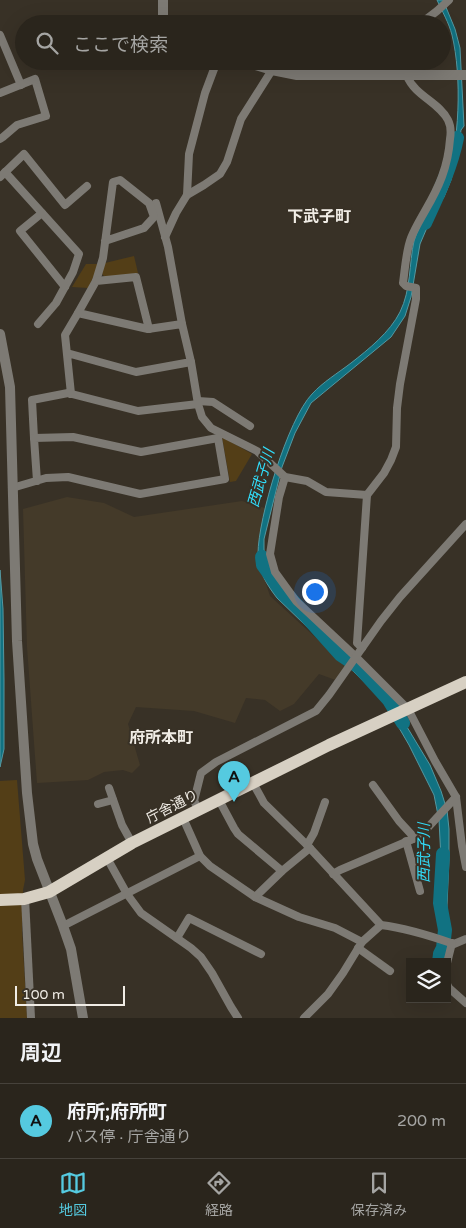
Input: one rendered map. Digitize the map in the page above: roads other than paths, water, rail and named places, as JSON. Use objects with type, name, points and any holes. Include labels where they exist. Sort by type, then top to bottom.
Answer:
[{"type":"highway","name":"庁舎通り","points":[[0,900],[24,899],[50,892],[132,843],[329,745],[466,682]]},
{"type":"street","points":[[163,0],[163,15]]},
{"type":"street","points":[[433,15],[449,0]]},
{"type":"street","points":[[0,35],[21,85]]},
{"type":"street","points":[[165,237],[187,195],[189,154],[214,70]]},
{"type":"street","points":[[187,195],[220,174],[227,162],[240,119],[272,70],[297,75],[466,75]]},
{"type":"street","points":[[389,70],[389,75]]},
{"type":"street","points":[[362,648],[357,643],[366,494],[384,473],[396,447],[398,400],[416,298],[416,288],[406,286],[403,283],[410,240],[417,222],[444,174],[450,146],[449,122],[439,110],[411,85],[407,76]]},
{"type":"street","points":[[0,93],[35,79],[46,116],[17,125],[0,139]]},
{"type":"street","points":[[38,324],[56,303],[73,272],[79,254],[42,213],[2,174],[24,154],[65,205],[87,186]]},
{"type":"street","points":[[71,394],[66,335],[96,282],[106,241],[113,182],[120,180],[149,203],[154,217],[144,228],[106,241]]},
{"type":"street","points":[[156,203],[168,247],[202,417],[211,428],[257,451],[284,477],[307,480],[326,492],[366,494]]},
{"type":"street","points":[[42,213],[20,231],[65,286]]},
{"type":"street","points":[[96,282],[136,277],[149,329]]},
{"type":"street","points":[[78,313],[149,329],[182,324]]},
{"type":"street","points":[[0,334],[10,387],[17,641],[27,793],[33,844],[71,950],[82,1018]]},
{"type":"street","points":[[67,353],[136,372],[191,362]]},
{"type":"street","points":[[37,481],[32,400],[68,393],[138,411],[198,402],[213,402],[250,426]]},
{"type":"street","points":[[12,488],[46,478],[68,477],[140,494],[225,479],[218,438],[141,452],[74,437],[34,438]]},
{"type":"street","points":[[284,477],[270,554],[275,572],[296,600],[405,710],[456,798],[466,867]]},
{"type":"street","points":[[199,810],[194,801],[201,773],[216,762],[316,712],[400,597],[466,524]]},
{"type":"street","points":[[253,783],[264,803],[308,847],[381,926]]},
{"type":"street","points":[[373,786],[399,821],[412,834],[410,840],[420,891]]},
{"type":"street","points":[[112,790],[113,800],[122,825],[132,843]]},
{"type":"street","points":[[456,798],[466,800]]},
{"type":"street","points":[[333,874],[420,836],[456,798]]},
{"type":"street","points":[[98,804],[113,800]]},
{"type":"street","points":[[219,800],[238,834],[282,871]]},
{"type":"street","points":[[255,897],[308,847],[325,802]]},
{"type":"street","points":[[183,818],[200,856],[210,866],[255,897],[299,917],[335,928],[360,945],[390,970]]},
{"type":"street","points":[[63,926],[200,856]]},
{"type":"street","points":[[107,858],[127,894],[141,913],[201,957],[238,1018]]},
{"type":"street","points":[[24,899],[31,1018]]},
{"type":"street","points":[[177,938],[189,918],[260,954]]},
{"type":"street","points":[[304,1018],[328,994],[360,945],[381,926],[391,926],[454,944],[466,938]]},
{"type":"street","points":[[448,958],[452,943]]},
{"type":"street","points":[[451,990],[466,1003]]},
{"type":"street","points":[[466,995],[466,1003]]},
{"type":"water","points":[[437,0],[443,0],[449,15],[444,15]]},
{"type":"water","points":[[451,19],[460,48],[464,126],[461,130],[458,153],[451,180],[444,197],[435,209],[420,244],[411,297],[405,316],[391,337],[311,403],[295,433],[282,467],[264,539],[265,560],[271,582],[375,686],[404,722],[430,765],[441,791],[447,810],[449,860],[447,935],[444,958],[437,958],[444,917],[440,903],[443,882],[439,820],[434,795],[409,745],[384,702],[277,598],[264,578],[258,554],[259,538],[269,494],[293,424],[312,394],[372,346],[396,319],[404,304],[414,241],[424,219],[445,184],[454,150],[458,110],[455,52],[451,32]]},
{"type":"water","points":[[0,570],[3,609],[4,749],[0,767]]},
{"type":"waterway","name":"西武子川","points":[[425,223],[448,171],[457,138]]},
{"type":"waterway","name":"西武子川","points":[[262,557],[263,565],[273,579],[341,655],[359,667],[389,700],[403,723]]},
{"type":"waterway","name":"西武子川","points":[[440,958],[443,948],[445,930],[440,903],[443,854]]},
{"type":"place","name":"府所;府所町","points":[[234,802]]},
{"type":"district","name":"下武子町","points":[[319,216]]},
{"type":"district","name":"府所本町","points":[[161,737]]}]
